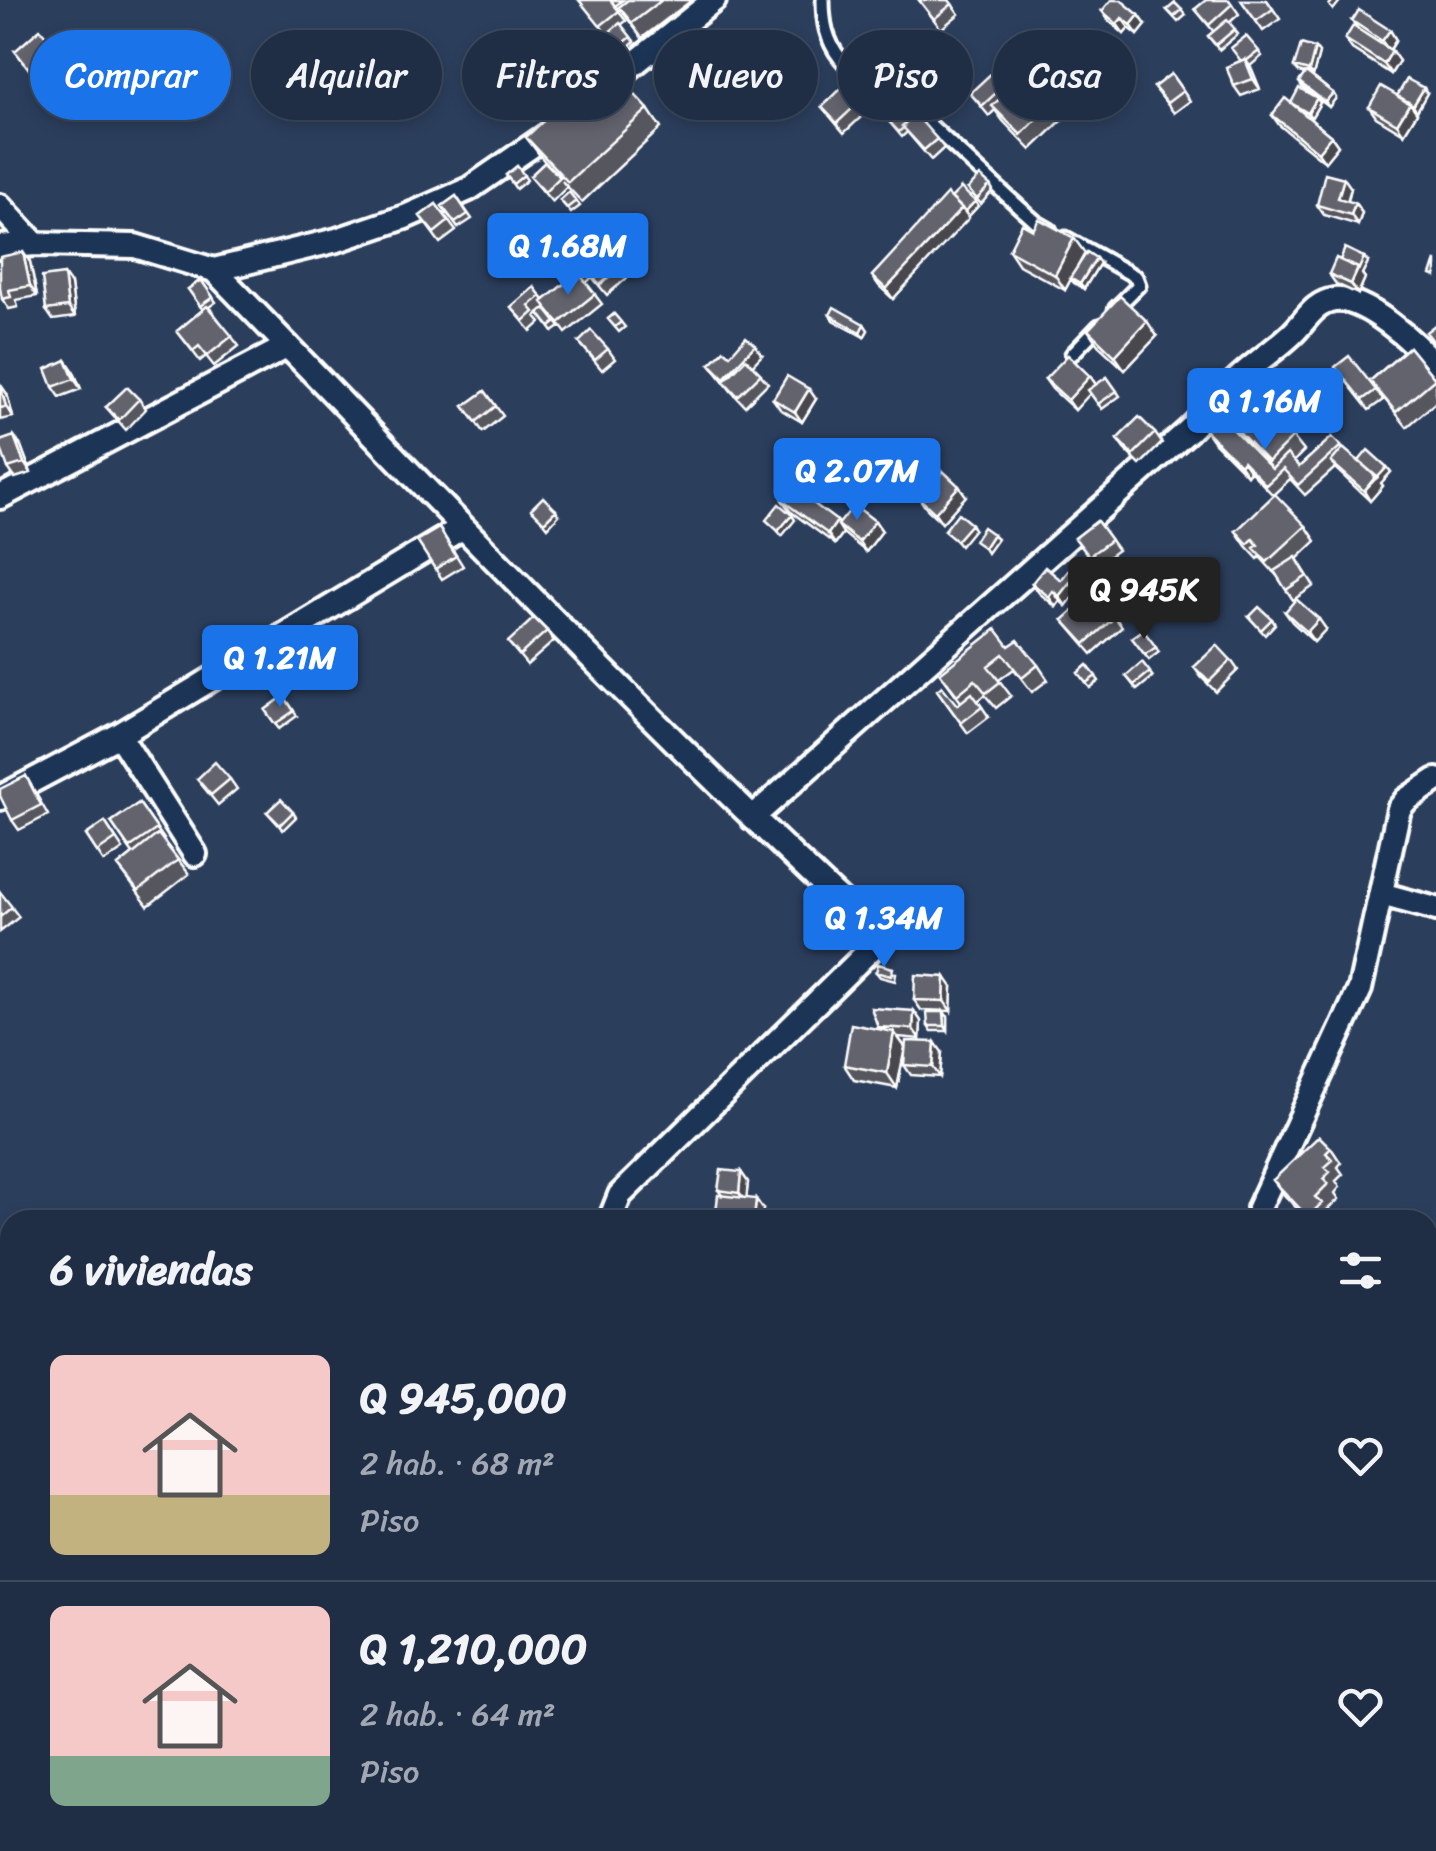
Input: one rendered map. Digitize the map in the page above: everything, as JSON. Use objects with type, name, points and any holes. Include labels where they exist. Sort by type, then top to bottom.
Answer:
[{"type":"street","points":[[214,270],[337,240],[405,217],[469,189],[544,140],[613,78],[714,0]]},
{"type":"street","points":[[0,206],[35,244]]},
{"type":"street","points":[[0,247],[135,246],[214,270],[752,818],[866,925],[874,943],[620,1195],[614,1210]]},
{"type":"street","points":[[752,818],[1189,430],[1239,378],[1296,330],[1308,314],[1334,300],[1350,302],[1390,324],[1418,346],[1436,367]]},
{"type":"street","points":[[0,497],[288,346]]},
{"type":"street","points":[[1239,378],[1296,421]]},
{"type":"street","points":[[0,798],[119,735],[463,527]]},
{"type":"street","points":[[119,735],[195,854]]},
{"type":"street","points":[[1259,1210],[1360,988],[1399,810],[1406,800],[1436,780]]},
{"type":"street","points":[[1381,894],[1436,909]]},
{"type":"lane","points":[[823,0],[826,36],[849,68],[894,92],[1036,222],[1136,277],[1138,285],[1072,354]]},
{"type":"building","points":[[579,0],[610,0],[619,11],[600,26]]},
{"type":"building","points":[[628,0],[662,0],[632,23],[619,7]]},
{"type":"building","points":[[919,0],[949,0],[952,4],[934,19]]},
{"type":"building","points":[[1111,0],[1121,0],[1139,15],[1131,25],[1122,18],[1117,24],[1102,11]]},
{"type":"building","points":[[1206,0],[1229,0],[1232,4],[1209,25],[1195,9]]},
{"type":"building","points":[[1241,0],[1267,0],[1273,9],[1256,21]]},
{"type":"building","points":[[1175,3],[1182,10],[1174,17],[1167,10]]},
{"type":"building","points":[[1359,10],[1390,30],[1382,41],[1352,21]]},
{"type":"building","points":[[1227,20],[1235,29],[1216,45],[1208,36]]},
{"type":"building","points":[[1353,26],[1392,51],[1384,64],[1345,39]]},
{"type":"building","points":[[1246,36],[1259,51],[1241,61],[1231,48]]},
{"type":"building","points":[[30,38],[30,70],[15,51]]},
{"type":"building","points":[[1301,44],[1315,48],[1309,71],[1294,67]]},
{"type":"building","points":[[1245,59],[1253,79],[1234,86],[1226,67]]},
{"type":"building","points":[[993,72],[993,96],[982,106],[973,90]]},
{"type":"building","points":[[1306,72],[1333,93],[1325,102],[1299,82]]},
{"type":"building","points":[[1171,74],[1183,91],[1167,103],[1154,87]]},
{"type":"building","points":[[1407,79],[1424,88],[1413,106],[1397,96]]},
{"type":"building","points":[[1381,86],[1410,103],[1397,124],[1369,107]]},
{"type":"building","points":[[1299,88],[1317,98],[1308,113],[1291,103]]},
{"type":"building","points":[[838,92],[840,120],[837,123],[822,107]]},
{"type":"building","points":[[634,94],[648,109],[568,182],[526,137],[544,120],[634,120]]},
{"type":"building","points":[[1285,98],[1331,136],[1318,152],[1272,115]]},
{"type":"building","points":[[888,120],[909,120],[899,132]]},
{"type":"building","points":[[908,120],[920,120],[937,139],[924,150],[902,126]]},
{"type":"building","points":[[1006,120],[1036,120],[1021,135]]},
{"type":"building","points":[[545,162],[560,177],[545,192],[530,176]]},
{"type":"building","points":[[517,166],[524,175],[513,184],[506,175]]},
{"type":"building","points":[[1325,173],[1344,178],[1338,198],[1355,203],[1351,215],[1317,205]]},
{"type":"building","points":[[980,176],[990,185],[977,199],[968,189]]},
{"type":"building","points":[[961,188],[975,201],[965,212],[951,198]]},
{"type":"building","points":[[569,192],[576,201],[567,208],[560,200]]},
{"type":"building","points":[[947,194],[962,208],[886,289],[872,276]]},
{"type":"building","points":[[456,196],[468,214],[455,223],[442,206]]},
{"type":"building","points":[[436,204],[449,221],[434,233],[420,216]]},
{"type":"building","points":[[1039,219],[1074,238],[1055,275],[1009,250],[1022,224],[1033,230]]},
{"type":"building","points":[[595,239],[620,268],[600,285],[585,267],[579,273],[569,261]]},
{"type":"building","points":[[1345,248],[1364,257],[1359,269],[1340,260]]},
{"type":"building","points":[[23,252],[30,286],[9,290],[11,297],[2,299],[0,257]]},
{"type":"building","points":[[1087,252],[1096,258],[1080,284],[1070,278]]},
{"type":"building","points":[[1336,258],[1358,268],[1351,284],[1329,274]]},
{"type":"building","points":[[64,274],[68,307],[46,310],[42,277]]},
{"type":"building","points":[[581,276],[595,294],[559,323],[542,302],[571,278],[574,282]]},
{"type":"building","points":[[201,280],[213,297],[200,306],[188,289]]},
{"type":"building","points":[[534,287],[541,296],[529,306],[534,312],[524,321],[511,307]]},
{"type":"building","points":[[1120,296],[1147,321],[1115,356],[1088,330]]},
{"type":"building","points":[[207,306],[232,336],[207,356],[199,346],[193,351],[177,331]]},
{"type":"building","points":[[834,307],[864,324],[860,332],[830,315]]},
{"type":"building","points":[[545,308],[556,322],[550,327],[539,313]]},
{"type":"building","points":[[614,314],[621,322],[615,327],[608,319]]},
{"type":"building","points":[[1436,324],[1436,345],[1426,332]]},
{"type":"building","points":[[591,330],[608,349],[595,360],[579,342]]},
{"type":"building","points":[[746,337],[755,345],[724,378],[710,364],[724,350],[730,355]]},
{"type":"building","points":[[1409,347],[1435,379],[1396,412],[1370,381]]},
{"type":"building","points":[[1068,355],[1090,376],[1068,400],[1045,379]]},
{"type":"building","points":[[1349,356],[1376,390],[1362,400],[1335,367]]},
{"type":"building","points":[[746,359],[761,374],[738,396],[724,381]]},
{"type":"building","points":[[66,360],[74,379],[53,387],[46,369]]},
{"type":"building","points":[[787,376],[809,389],[795,412],[773,399]]},
{"type":"building","points":[[1107,377],[1117,391],[1098,404],[1088,390]]},
{"type":"building","points":[[0,384],[6,407],[0,408]]},
{"type":"building","points":[[127,387],[139,399],[119,420],[106,407]]},
{"type":"building","points":[[485,391],[496,406],[476,422],[464,406]]},
{"type":"building","points":[[1252,394],[1293,437],[1268,462],[1227,419]]},
{"type":"building","points":[[1214,410],[1272,469],[1287,454],[1299,467],[1332,437],[1341,446],[1298,485],[1283,469],[1266,485],[1205,430],[1211,424],[1206,419]]},
{"type":"building","points":[[1139,417],[1155,433],[1133,455],[1117,439]]},
{"type":"building","points":[[14,436],[24,463],[8,468],[0,441]]},
{"type":"building","points":[[1343,448],[1376,476],[1364,491],[1331,462]]},
{"type":"building","points":[[1368,450],[1387,467],[1377,478],[1359,461]]},
{"type":"building","points":[[943,471],[959,486],[935,513],[919,498]]},
{"type":"building","points":[[793,488],[837,521],[828,534],[783,501]]},
{"type":"building","points":[[1275,494],[1306,526],[1267,562],[1254,548],[1258,545],[1253,539],[1248,544],[1236,531]]},
{"type":"building","points":[[543,497],[556,510],[544,522],[531,509]]},
{"type":"building","points":[[779,504],[792,515],[778,531],[766,520]]},
{"type":"building","points":[[854,505],[875,521],[859,542],[838,525]]},
{"type":"building","points":[[958,513],[971,524],[956,541],[944,531]]},
{"type":"building","points":[[1097,521],[1111,540],[1089,556],[1075,538]]},
{"type":"building","points":[[983,527],[993,534],[984,548],[974,541]]},
{"type":"building","points":[[439,528],[456,556],[435,569],[417,541]]},
{"type":"building","points":[[1296,557],[1307,576],[1286,590],[1274,571]]},
{"type":"building","points":[[1076,561],[1084,567],[1080,572],[1088,579],[1079,590],[1070,582],[1059,596],[1053,591],[1049,597],[1032,583],[1045,567],[1061,580]]},
{"type":"building","points":[[1296,599],[1319,619],[1307,632],[1285,612]]},
{"type":"building","points":[[1084,601],[1096,614],[1106,605],[1115,617],[1085,644],[1063,620]]},
{"type":"building","points":[[1259,607],[1272,619],[1261,630],[1249,617]]},
{"type":"building","points":[[534,618],[547,631],[520,655],[508,642]]},
{"type":"building","points":[[996,629],[1009,646],[1018,640],[1038,665],[1022,678],[1003,654],[988,666],[1000,682],[986,693],[975,680],[957,695],[940,673]]},
{"type":"building","points":[[1143,630],[1156,647],[1145,655],[1132,638]]},
{"type":"building","points":[[1217,645],[1231,660],[1209,682],[1194,667]]},
{"type":"building","points":[[1142,662],[1150,672],[1134,685],[1126,676]]},
{"type":"building","points":[[1087,665],[1096,676],[1086,683],[1078,673]]},
{"type":"building","points":[[942,686],[957,705],[972,693],[982,707],[961,723],[937,690]]},
{"type":"building","points":[[284,696],[294,711],[275,724],[265,710]]},
{"type":"building","points":[[215,762],[230,779],[211,795],[197,779]]},
{"type":"building","points":[[26,776],[41,805],[12,820],[0,789]]},
{"type":"building","points":[[281,799],[293,812],[280,825],[267,812]]},
{"type":"building","points":[[139,803],[157,829],[129,848],[111,822]]},
{"type":"building","points":[[105,822],[116,839],[97,852],[86,835]]},
{"type":"building","points":[[158,834],[178,860],[138,891],[118,866]]},
{"type":"building","points":[[0,892],[12,907],[0,917]]},
{"type":"building","points":[[878,964],[893,968],[891,976],[876,972]]},
{"type":"building","points":[[915,975],[945,977],[944,1001],[914,1000]]},
{"type":"building","points":[[871,1008],[914,1011],[913,1029],[878,1027]]},
{"type":"building","points":[[927,1012],[944,1012],[945,1026],[928,1026]]},
{"type":"building","points":[[851,1024],[894,1032],[887,1073],[844,1065]]},
{"type":"building","points":[[906,1041],[935,1042],[933,1067],[904,1065]]},
{"type":"building","points":[[1319,1136],[1331,1148],[1326,1153],[1333,1160],[1325,1167],[1330,1172],[1323,1179],[1328,1184],[1315,1197],[1322,1203],[1315,1210],[1301,1210],[1273,1180]]},
{"type":"building","points":[[721,1170],[741,1172],[739,1193],[718,1190]]},
{"type":"building","points":[[718,1195],[756,1199],[755,1210],[716,1210]]}]
